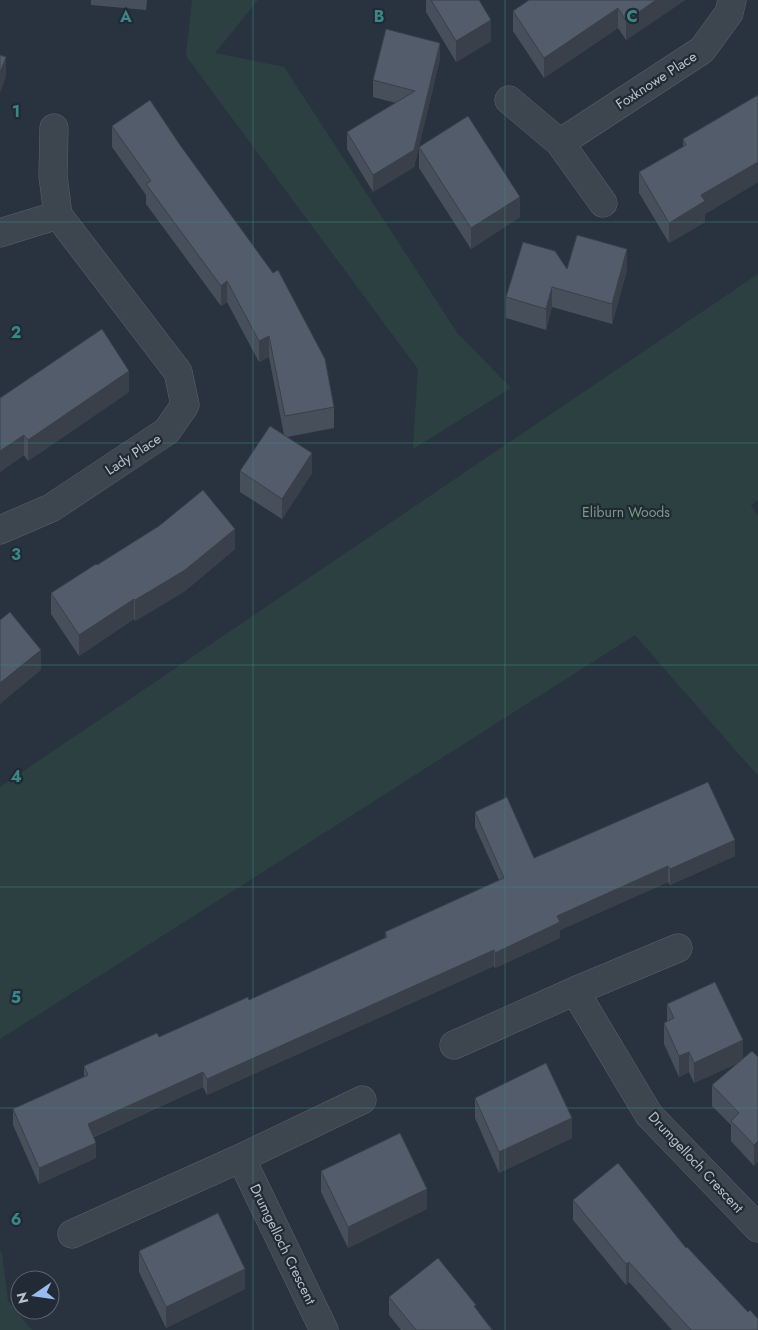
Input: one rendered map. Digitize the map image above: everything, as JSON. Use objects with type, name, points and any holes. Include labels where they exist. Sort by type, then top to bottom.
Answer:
[{"type":"street","name":"Foxknowe Place","points":[[560,143],[702,50],[729,13],[732,0]]},
{"type":"street","points":[[509,100],[560,143],[603,203]]},
{"type":"street","points":[[0,233],[58,215],[53,176],[54,128]]},
{"type":"street","name":"Lady Place","points":[[0,530],[51,508],[167,431],[185,405],[178,372],[58,215]]},
{"type":"street","points":[[454,1045],[678,948]]},
{"type":"street","name":"Drumgelloch Crescent","points":[[575,992],[649,1115],[758,1228]]},
{"type":"street","points":[[72,1234],[241,1158],[362,1100]]},
{"type":"street","name":"Drumgelloch Crescent","points":[[241,1158],[324,1330]]},
{"type":"green space","points":[[192,0],[258,0],[215,53],[284,67],[458,334],[511,388],[413,449],[418,369],[186,56]]},
{"type":"green space","name":"Eliburn Woods","points":[[758,274],[758,500],[751,505],[758,516],[758,776],[635,635],[0,1039],[0,787]]},
{"type":"green space","points":[[0,1251],[2,1253],[8,1301],[10,1303],[10,1320],[24,1320],[32,1330],[0,1330]]},
{"type":"building","points":[[431,0],[479,0],[491,20],[456,41]]},
{"type":"building","points":[[529,0],[656,0],[626,21],[618,8],[544,58],[513,11]]},
{"type":"building","points":[[386,29],[440,43],[414,150],[373,175],[347,132],[415,91],[373,80]]},
{"type":"building","points":[[0,55],[6,57],[0,73]]},
{"type":"building","points":[[758,95],[758,162],[701,195],[705,201],[669,223],[639,172],[686,145],[683,139]]},
{"type":"building","points":[[150,100],[180,145],[273,273],[278,270],[325,359],[334,407],[285,416],[269,336],[259,341],[227,281],[221,286],[146,184],[151,181],[112,126]]},
{"type":"building","points":[[468,116],[520,197],[471,228],[419,147]]},
{"type":"building","points":[[577,235],[627,249],[612,304],[552,287],[546,309],[506,297],[523,242],[555,251],[567,269]]},
{"type":"building","points":[[102,329],[129,371],[28,440],[24,435],[0,451],[0,398]]},
{"type":"building","points":[[270,426],[312,453],[282,499],[240,471]]},
{"type":"building","points":[[203,490],[235,529],[185,570],[134,599],[79,635],[51,593],[159,526]]},
{"type":"building","points":[[10,612],[41,650],[0,683],[0,620]]},
{"type":"building","points":[[708,782],[735,840],[670,869],[668,866],[557,916],[560,922],[495,953],[494,950],[207,1079],[203,1072],[88,1124],[96,1143],[39,1168],[13,1109],[88,1075],[84,1066],[157,1033],[159,1037],[248,997],[249,1000],[387,937],[385,932],[504,878],[475,812],[507,797],[534,858]]},
{"type":"building","points":[[715,982],[743,1040],[694,1063],[689,1052],[679,1056],[664,1023],[674,1018],[667,1004]]},
{"type":"building","points":[[752,1051],[758,1057],[758,1141],[754,1145],[731,1121],[739,1113],[712,1085]]},
{"type":"building","points":[[546,1063],[572,1118],[499,1152],[475,1098]]},
{"type":"building","points":[[400,1133],[427,1189],[348,1227],[321,1171]]},
{"type":"building","points":[[618,1163],[686,1248],[748,1312],[750,1310],[758,1319],[758,1330],[691,1330],[629,1262],[626,1264],[573,1200]]},
{"type":"building","points":[[218,1213],[245,1269],[166,1307],[139,1251]]},
{"type":"building","points":[[438,1258],[476,1305],[474,1306],[492,1330],[416,1330],[389,1297]]}]
